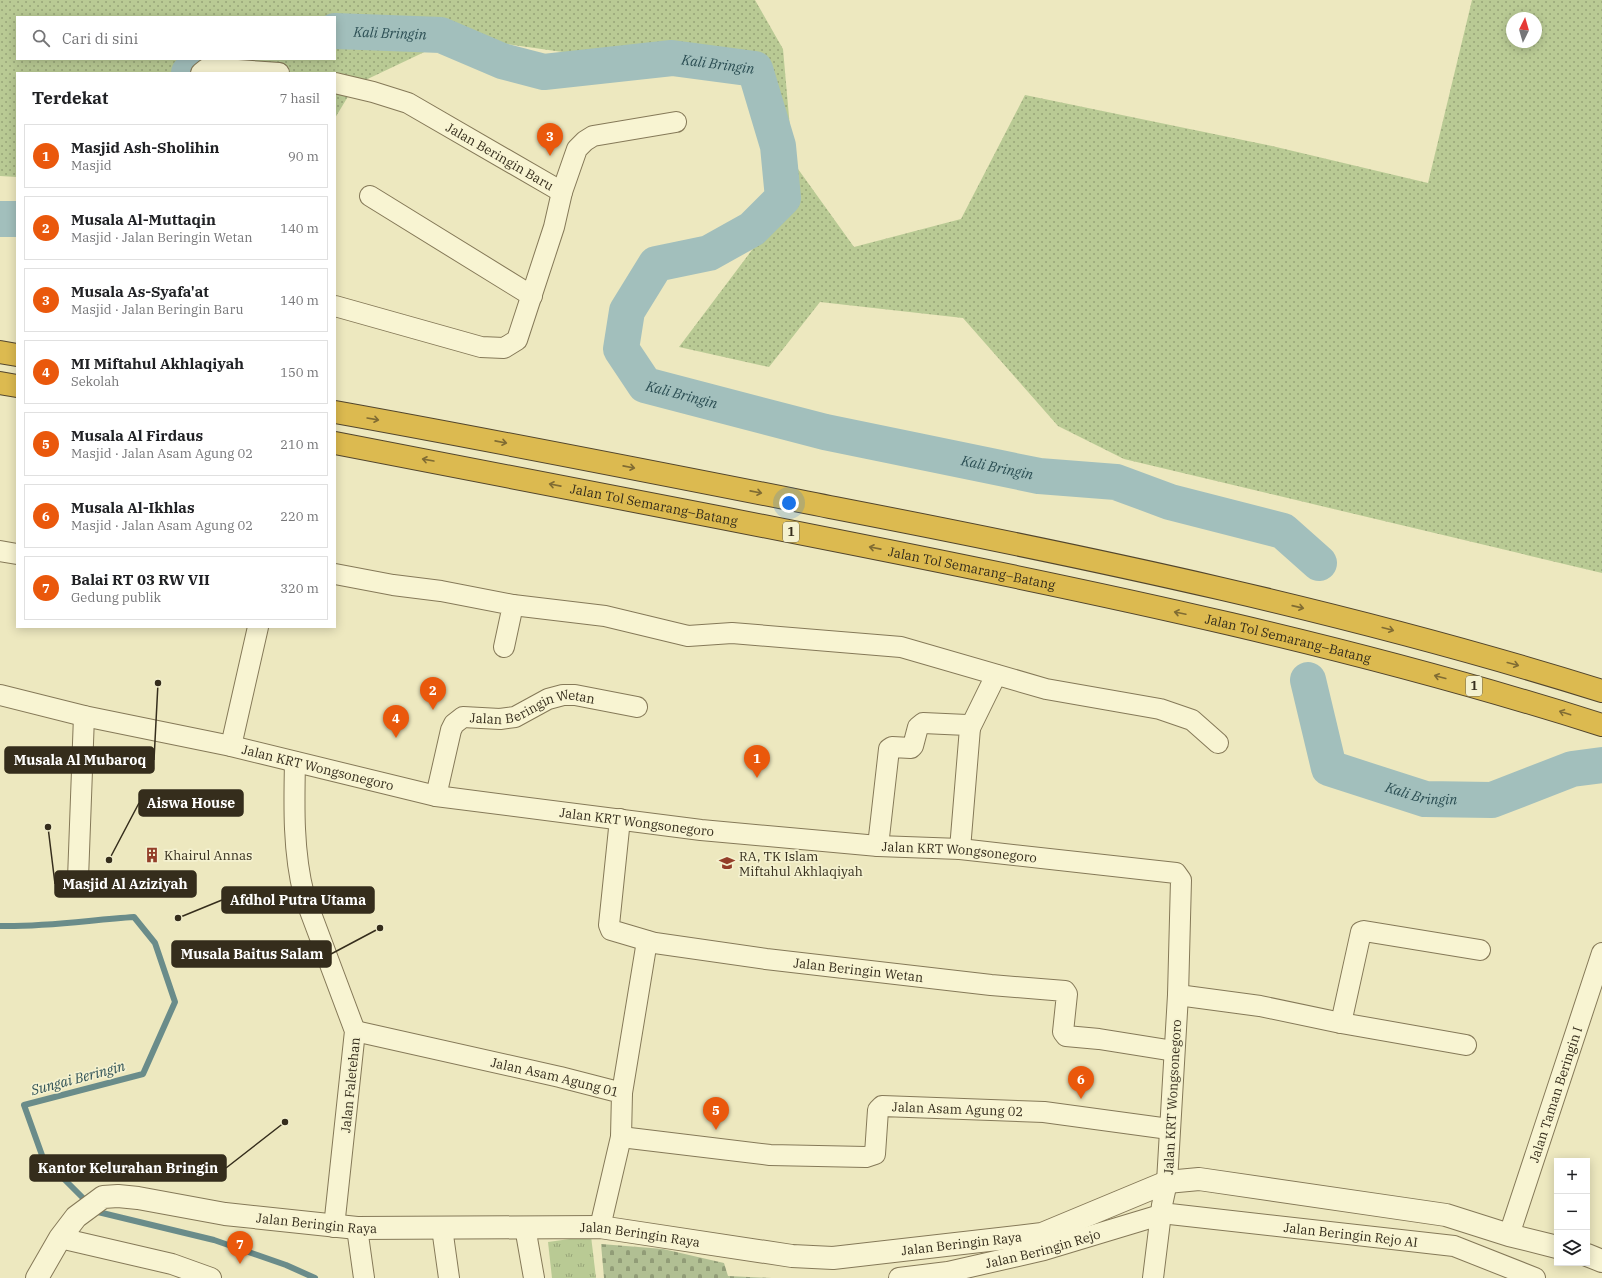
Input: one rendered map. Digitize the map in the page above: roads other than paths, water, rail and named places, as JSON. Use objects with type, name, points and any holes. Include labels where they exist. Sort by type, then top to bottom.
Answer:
[{"type":"highway","points":[[0,352],[16,355]]},
{"type":"highway","points":[[0,383],[16,386]]},
{"type":"highway","points":[[336,412],[480,438],[1014,543],[1350,619],[1535,670],[1602,691]]},
{"type":"highway","name":"Jalan Tol Semarang–Batang","points":[[336,443],[480,470],[1000,573],[1246,627],[1344,651],[1524,700],[1602,724]]},
{"type":"street","points":[[203,72],[206,70],[223,69],[266,72]]},
{"type":"street","name":"Jalan Beringin Baru","points":[[336,84],[373,92],[408,103],[562,192],[554,227],[516,340],[504,348],[481,347],[336,306]]},
{"type":"street","points":[[562,192],[577,149],[589,138],[593,136],[676,122]]},
{"type":"street","points":[[370,196],[532,296]]},
{"type":"street","points":[[0,551],[16,554]]},
{"type":"street","points":[[336,574],[393,585],[442,591],[513,605],[605,616],[688,636],[732,633],[901,647],[1046,689],[1160,709],[1192,720],[1218,743]]},
{"type":"street","points":[[504,647],[513,605]]},
{"type":"street","points":[[231,746],[258,628]]},
{"type":"street","points":[[960,849],[970,728],[996,674]]},
{"type":"street","name":"Jalan KRT Wongsonegoro","points":[[0,695],[84,716],[231,746],[436,796],[701,830],[878,846],[960,849],[1176,873],[1181,880],[1178,995],[1167,1182],[1199,1179],[1446,1215],[1509,1235],[1554,1246]]},
{"type":"street","name":"Jalan Beringin Wetan","points":[[436,796],[451,730],[454,724],[463,717],[500,719],[514,717],[548,699],[563,695],[575,695],[638,707]]},
{"type":"street","points":[[78,879],[84,716]]},
{"type":"street","points":[[878,846],[889,749],[892,747],[911,748],[913,746],[918,727],[923,723],[967,726],[970,728]]},
{"type":"street","name":"Jalan Faletehan","points":[[295,762],[294,802],[298,874],[304,895],[355,1031],[334,1226]]},
{"type":"street","name":"Jalan Beringin Wetan","points":[[620,819],[609,929],[611,930],[647,942],[766,959],[991,985],[1065,991],[1067,994],[1063,1032],[1066,1036],[1099,1039],[1174,1051]]},
{"type":"street","points":[[1341,1023],[1361,932],[1364,931],[1480,950]]},
{"type":"street","points":[[622,1093],[647,942]]},
{"type":"street","name":"Jalan Taman Beringin I","points":[[1509,1235],[1602,953]]},
{"type":"street","points":[[1178,995],[1260,1006],[1341,1023],[1466,1045]]},
{"type":"street","name":"Jalan Asam Agung 01","points":[[355,1031],[560,1077],[622,1093],[621,1137],[600,1227]]},
{"type":"street","name":"Jalan Asam Agung 02","points":[[621,1137],[770,1155],[866,1158],[875,1154],[878,1110],[882,1106],[1044,1112],[1169,1130]]},
{"type":"street","points":[[1153,1278],[1161,1214],[1167,1182]]},
{"type":"street","name":"Jalan Beringin Raya","points":[[60,1238],[76,1217],[103,1197],[118,1196],[138,1198],[225,1214],[357,1228],[600,1227],[792,1256],[833,1258],[1042,1234],[1167,1182]]},
{"type":"street","name":"Jalan Beringin Rejo","points":[[899,1278],[948,1272],[1044,1250],[1161,1214]]},
{"type":"street","name":"Jalan Beringin Rejo AI","points":[[1161,1214],[1454,1246],[1535,1278]]},
{"type":"street","points":[[525,1227],[534,1278]]},
{"type":"street","points":[[357,1228],[364,1278]]},
{"type":"street","points":[[442,1228],[449,1278]]},
{"type":"street","points":[[37,1278],[60,1238],[168,1271],[211,1278]]},
{"type":"street","points":[[1590,1256],[1602,1261]]},
{"type":"waterway","name":"Kali Bringin","points":[[336,31],[441,35],[502,61],[544,72],[672,58],[755,69],[778,146],[783,198],[752,229],[709,253],[656,264],[627,311],[621,349],[645,385],[825,432],[1039,476],[1116,482],[1170,502],[1283,531],[1319,563]]},
{"type":"waterway","name":"Kali Bringin","points":[[190,72],[203,61],[208,60]]},
{"type":"waterway","name":"Kali Bringin","points":[[0,219],[16,219]]},
{"type":"waterway","name":"Kali Bringin","points":[[1308,680],[1329,768],[1425,799],[1492,800],[1572,769],[1602,765]]},
{"type":"waterway","name":"Sungai Beringin","points":[[0,926],[50,924],[134,917],[155,943],[175,1002],[143,1074],[24,1105],[43,1158],[88,1203]]},
{"type":"waterway","name":"Sungai Beringin","points":[[95,1209],[98,1212],[214,1240],[286,1265],[315,1278]]},
{"type":"place","name":"Musala As-Syafa'at","points":[[550,156]]},
{"type":"place","name":"Musala Al Mubaroq","points":[[158,683]]},
{"type":"place","name":"Musala Al-Muttaqin","points":[[433,710]]},
{"type":"place","name":"MI Miftahul Akhlaqiyah","points":[[396,738]]},
{"type":"place","name":"Masjid Ash-Sholihin","points":[[757,778]]},
{"type":"place","name":"Masjid Al Aziziyah","points":[[48,827]]},
{"type":"place","name":"Khairul Annas","points":[[152,855]]},
{"type":"place","name":"Aiswa House","points":[[109,860]]},
{"type":"place","name":"RA, TK Islam Miftahul Akhlaqiyah","points":[[727,863]]},
{"type":"place","name":"Afdhol Putra Utama","points":[[178,918]]},
{"type":"place","name":"Musala Baitus Salam","points":[[380,928]]},
{"type":"place","name":"Musala Al-Ikhlas","points":[[1081,1099]]},
{"type":"place","name":"Kantor Kelurahan Bringin","points":[[285,1122]]},
{"type":"place","name":"Musala Al Firdaus","points":[[716,1130]]},
{"type":"place","name":"Balai RT 03 RW VII","points":[[240,1264]]}]
